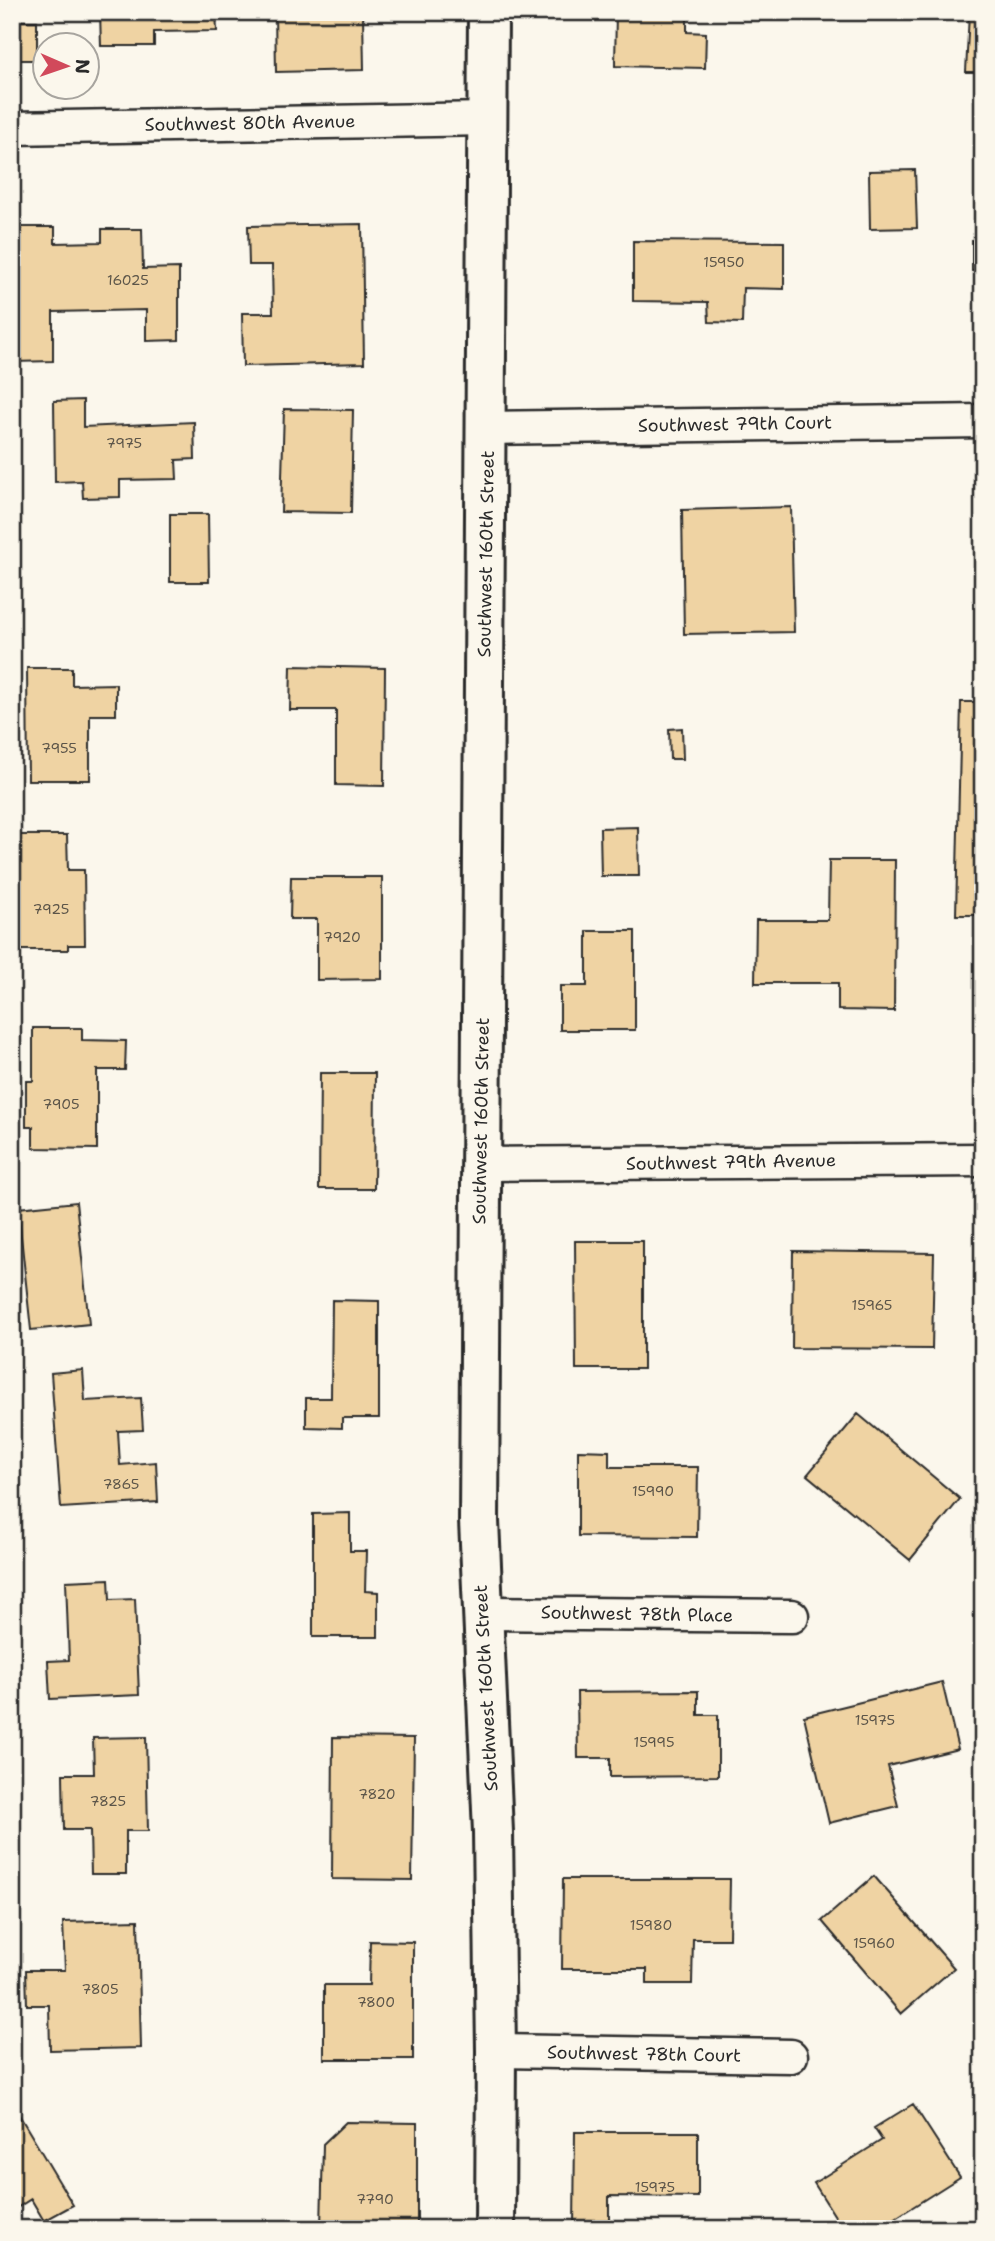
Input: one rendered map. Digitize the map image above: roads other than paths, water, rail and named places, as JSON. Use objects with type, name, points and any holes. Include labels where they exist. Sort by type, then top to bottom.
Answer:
[{"type":"street","name":"Southwest 160th Street","points":[[488,12],[488,428],[479,1521],[493,1832],[495,2229]]},
{"type":"street","name":"Southwest 80th Avenue","points":[[12,128],[487,119]]},
{"type":"street","name":"Southwest 79th Court","points":[[488,428],[983,421]]},
{"type":"street","name":"Southwest 79th Avenue","points":[[480,1164],[983,1160]]},
{"type":"street","name":"Southwest 78th Place","points":[[482,1614],[792,1616]]},
{"type":"street","name":"Southwest 78th Court","points":[[496,2051],[791,2056]]}]
